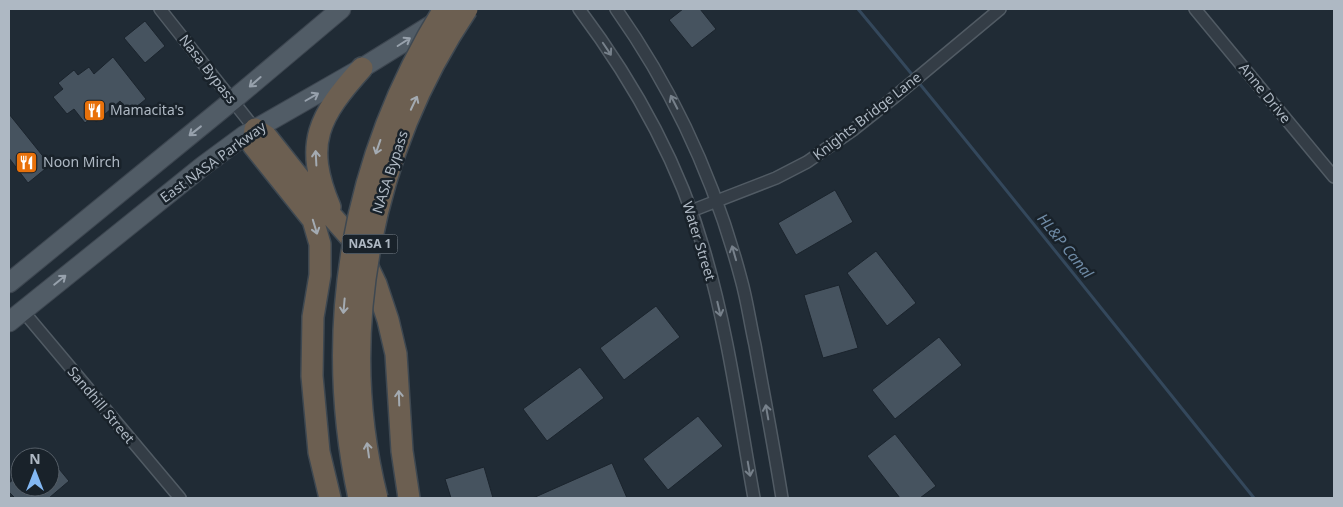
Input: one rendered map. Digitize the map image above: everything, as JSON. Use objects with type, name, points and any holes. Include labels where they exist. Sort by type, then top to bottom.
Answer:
[{"type":"highway","name":"NASA Bypass","points":[[359,498],[352,461],[343,390],[343,325],[350,261],[366,185],[383,133],[409,69],[444,9]]},
{"type":"highway","name":"NASA Bypass","points":[[377,498],[366,432],[360,363],[361,320],[371,240],[386,178],[409,115],[436,58],[467,9]]},
{"type":"highway","points":[[336,221],[320,181],[316,148],[321,126],[333,104],[362,68]]},
{"type":"highway","points":[[330,498],[319,452],[312,376],[313,317],[320,275],[320,244],[313,220],[253,145],[255,130],[266,136],[312,194],[351,238],[362,255],[376,284],[388,320],[396,354],[402,451],[409,498]]},
{"type":"main road","points":[[42,295],[15,278],[341,9]]},
{"type":"main road","name":"East NASA Parkway","points":[[16,316],[203,166],[255,130],[362,68],[457,9]]},
{"type":"street","name":"Nasa Bypass","points":[[160,9],[255,130]]},
{"type":"street","name":"Water Street","points":[[579,9],[610,53],[658,135],[692,211],[704,249],[721,319],[754,498]]},
{"type":"street","name":"Water Street","points":[[616,9],[649,58],[673,99],[691,137],[717,202],[742,281],[782,498]]},
{"type":"street","name":"Knights Bridge Lane","points":[[692,211],[776,178],[807,162],[853,130],[1000,9]]},
{"type":"street","name":"Anne Drive","points":[[1195,9],[1334,177]]},
{"type":"street","name":"Sandhill Street","points":[[16,316],[180,498]]},
{"type":"building","points":[[683,9],[700,9],[716,29],[692,48],[669,20]]},
{"type":"building","points":[[145,21],[165,46],[145,63],[124,38]]},
{"type":"building","points":[[113,57],[146,99],[130,112],[120,101],[96,122],[92,117],[85,123],[74,109],[67,114],[53,97],[63,89],[58,83],[74,70],[78,75],[89,67],[94,74]]},
{"type":"building","points":[[9,114],[50,165],[28,183],[9,158]]},
{"type":"building","points":[[835,190],[853,222],[796,255],[778,223]]},
{"type":"building","points":[[876,251],[916,303],[887,326],[847,273]]},
{"type":"building","points":[[839,285],[858,348],[823,358],[804,295]]},
{"type":"building","points":[[656,306],[680,337],[624,380],[600,348]]},
{"type":"building","points":[[939,337],[962,365],[895,419],[872,390]]},
{"type":"building","points":[[580,367],[604,398],[547,441],[523,409]]},
{"type":"building","points":[[698,416],[723,446],[668,490],[643,459]]},
{"type":"building","points":[[895,434],[936,486],[920,498],[900,498],[867,456]]},
{"type":"building","points":[[612,463],[627,498],[533,498]]},
{"type":"building","points":[[484,467],[493,498],[451,498],[445,479]]},
{"type":"building","points":[[60,470],[69,481],[60,489]]},
{"type":"building","points":[[14,497],[50,497],[49,498]]},
{"type":"waterway","name":"HL&P Canal","points":[[858,9],[1254,498]]},
{"type":"place","name":"Mamacita's","points":[[94,110]]},
{"type":"place","name":"Noon Mirch","points":[[27,162]]}]
